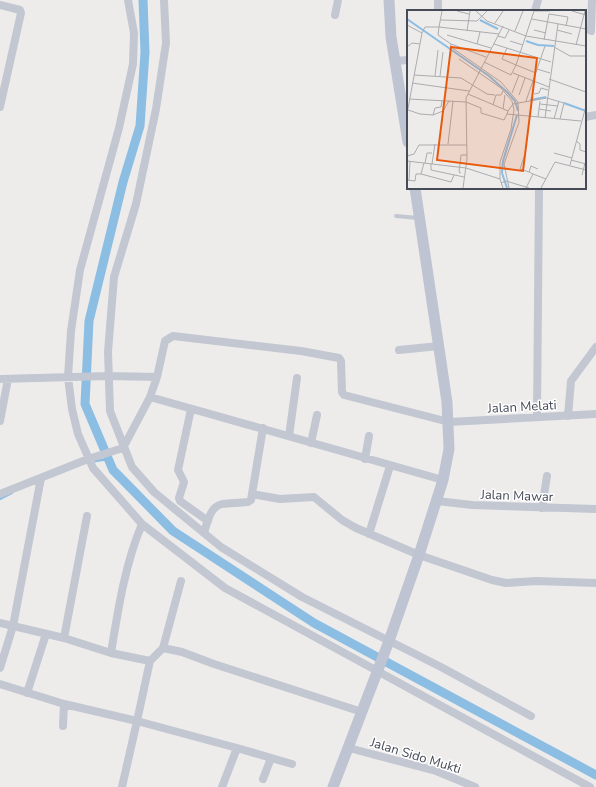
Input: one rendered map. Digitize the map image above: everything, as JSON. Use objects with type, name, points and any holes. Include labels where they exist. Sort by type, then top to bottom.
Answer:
[{"type":"main road","points":[[389,0],[391,37],[407,128]]},
{"type":"main road","points":[[334,787],[379,668],[419,555],[444,480],[449,449],[449,422],[421,218],[415,189]]},
{"type":"street","points":[[128,0],[134,34],[133,64],[119,128],[80,270],[71,331],[70,377],[78,434],[90,458],[93,468],[142,524],[225,588],[379,668],[590,787]]},
{"type":"street","points":[[164,0],[166,43],[156,109],[136,204],[114,277],[106,376],[110,411],[122,448],[132,467],[154,492],[221,547],[302,597],[388,642],[442,667],[531,716]]},
{"type":"street","points":[[335,15],[338,0]]},
{"type":"street","points":[[535,10],[538,0]]},
{"type":"street","points":[[591,31],[592,0]]},
{"type":"street","points":[[0,5],[20,10],[21,13],[0,107]]},
{"type":"street","points":[[395,61],[407,60]]},
{"type":"street","points":[[586,117],[596,115]]},
{"type":"street","points":[[537,417],[538,189]]},
{"type":"street","name":"Jalan Melati","points":[[157,377],[165,341],[173,336],[302,351],[341,360],[342,392],[344,395],[449,422],[596,414]]},
{"type":"street","points":[[399,350],[439,346]]},
{"type":"street","points":[[568,416],[570,381],[596,347]]},
{"type":"street","points":[[0,421],[4,379],[106,376],[157,377],[150,397],[122,448],[90,458],[0,494]]},
{"type":"street","points":[[289,436],[297,378]]},
{"type":"street","points":[[150,397],[263,428],[365,459],[444,480]]},
{"type":"street","points":[[191,409],[178,470],[184,482],[179,498],[180,501],[208,521]]},
{"type":"street","points":[[311,443],[316,415]]},
{"type":"street","points":[[204,533],[212,511],[217,505],[222,502],[248,502],[251,500],[263,428]]},
{"type":"street","points":[[365,459],[369,436]]},
{"type":"street","points":[[369,534],[390,466]]},
{"type":"street","points":[[542,508],[547,476]]},
{"type":"street","points":[[0,668],[13,626],[41,478]]},
{"type":"street","points":[[252,494],[280,499],[314,497],[342,520],[369,534],[419,555],[492,580],[506,583],[543,581],[596,583]]},
{"type":"street","name":"Jalan Mawar","points":[[437,501],[472,505],[596,509]]},
{"type":"street","points":[[64,638],[87,516]]},
{"type":"street","points":[[111,653],[118,612],[133,548],[142,524]]},
{"type":"street","points":[[122,787],[150,661],[163,648],[180,581]]},
{"type":"street","points":[[0,623],[64,638],[111,653],[150,661]]},
{"type":"street","points":[[27,693],[46,634]]},
{"type":"street","points":[[163,648],[182,652],[214,664],[362,712]]},
{"type":"street","points":[[0,684],[64,704],[137,721],[292,764]]},
{"type":"street","points":[[63,726],[64,704]]},
{"type":"street","points":[[222,787],[237,748]]},
{"type":"street","name":"Jalan Sido Mukti","points":[[349,748],[436,771],[475,787]]},
{"type":"street","points":[[263,779],[271,758]]},
{"type":"lane","points":[[396,216],[421,218]]},
{"type":"waterway","points":[[143,0],[145,52],[140,126],[123,182],[89,321],[85,404],[113,470],[173,531],[314,623],[596,775]]},
{"type":"waterway","points":[[95,461],[109,459]]},
{"type":"waterway","points":[[0,499],[12,493]]}]
